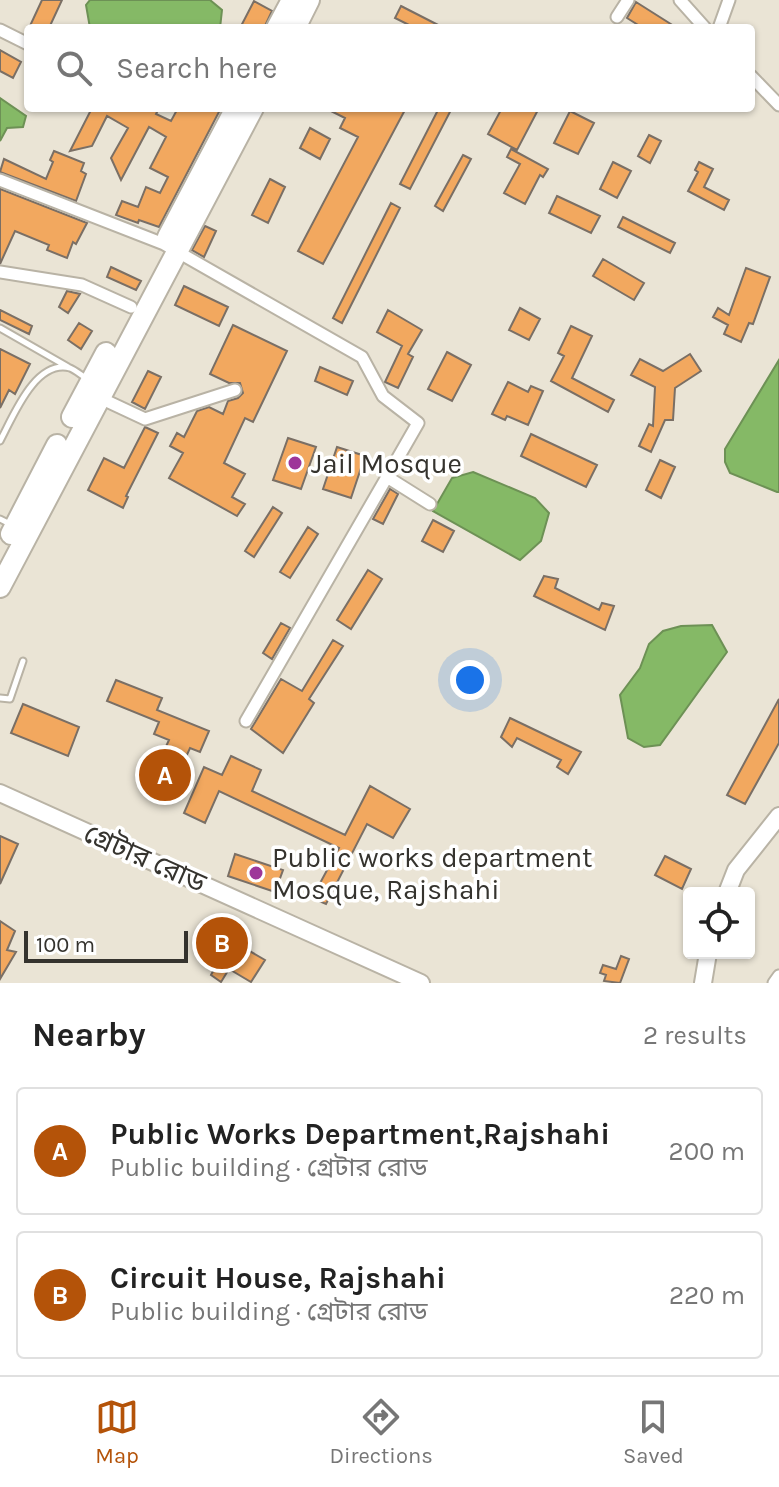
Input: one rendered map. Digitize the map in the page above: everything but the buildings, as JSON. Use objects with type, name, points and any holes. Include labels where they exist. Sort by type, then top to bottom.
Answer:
[{"type":"highway","points":[[279,24],[292,0]]},
{"type":"highway","points":[[297,24],[309,0]]},
{"type":"highway","points":[[0,587],[8,523],[95,389],[131,307],[170,248],[234,112]]},
{"type":"highway","points":[[4,560],[170,248],[251,112]]},
{"type":"street","points":[[617,17],[628,0]]},
{"type":"street","points":[[680,0],[701,24]]},
{"type":"street","points":[[720,24],[729,0]]},
{"type":"street","points":[[0,30],[24,42]]},
{"type":"street","points":[[755,80],[779,105]]},
{"type":"street","points":[[0,180],[170,248],[362,357],[383,396],[418,423],[246,721]]},
{"type":"street","points":[[0,272],[82,285],[131,307]]},
{"type":"street","points":[[95,389],[145,419],[235,390]]},
{"type":"street","points":[[387,477],[430,504]]},
{"type":"street","name":"গ্রেটার রোড","points":[[0,793],[421,983]]},
{"type":"street","points":[[729,887],[736,870],[779,816]]},
{"type":"street","points":[[703,983],[707,959]]},
{"type":"street","points":[[774,983],[779,976]]},
{"type":"lane","points":[[0,328],[69,368],[95,389]]},
{"type":"lane","points":[[0,441],[34,380],[52,370],[69,368]]},
{"type":"lane","points":[[0,698],[10,699],[23,661]]},
{"type":"shaded area","points":[[90,0],[210,0],[222,10],[220,24],[89,24],[86,5]]},
{"type":"shaded area","points":[[0,98],[26,116],[23,127],[7,128],[0,141]]},
{"type":"shaded area","points":[[779,360],[777,492],[730,473],[725,462],[725,449]]},
{"type":"shaded area","points":[[473,472],[535,498],[549,513],[541,541],[520,560],[433,511],[452,478]]},
{"type":"shaded area","points":[[712,625],[727,652],[660,745],[644,747],[628,738],[620,695],[640,668],[649,644],[663,631],[681,626]]},
{"type":"place","name":"Jail Mosque","points":[[295,463]]},
{"type":"place","name":"Public Works Department,Rajshahi","points":[[165,775]]},
{"type":"place","name":"Public works department Mosque, Rajshahi","points":[[256,873]]},
{"type":"place","name":"Circuit House, Rajshahi","points":[[222,943]]}]
